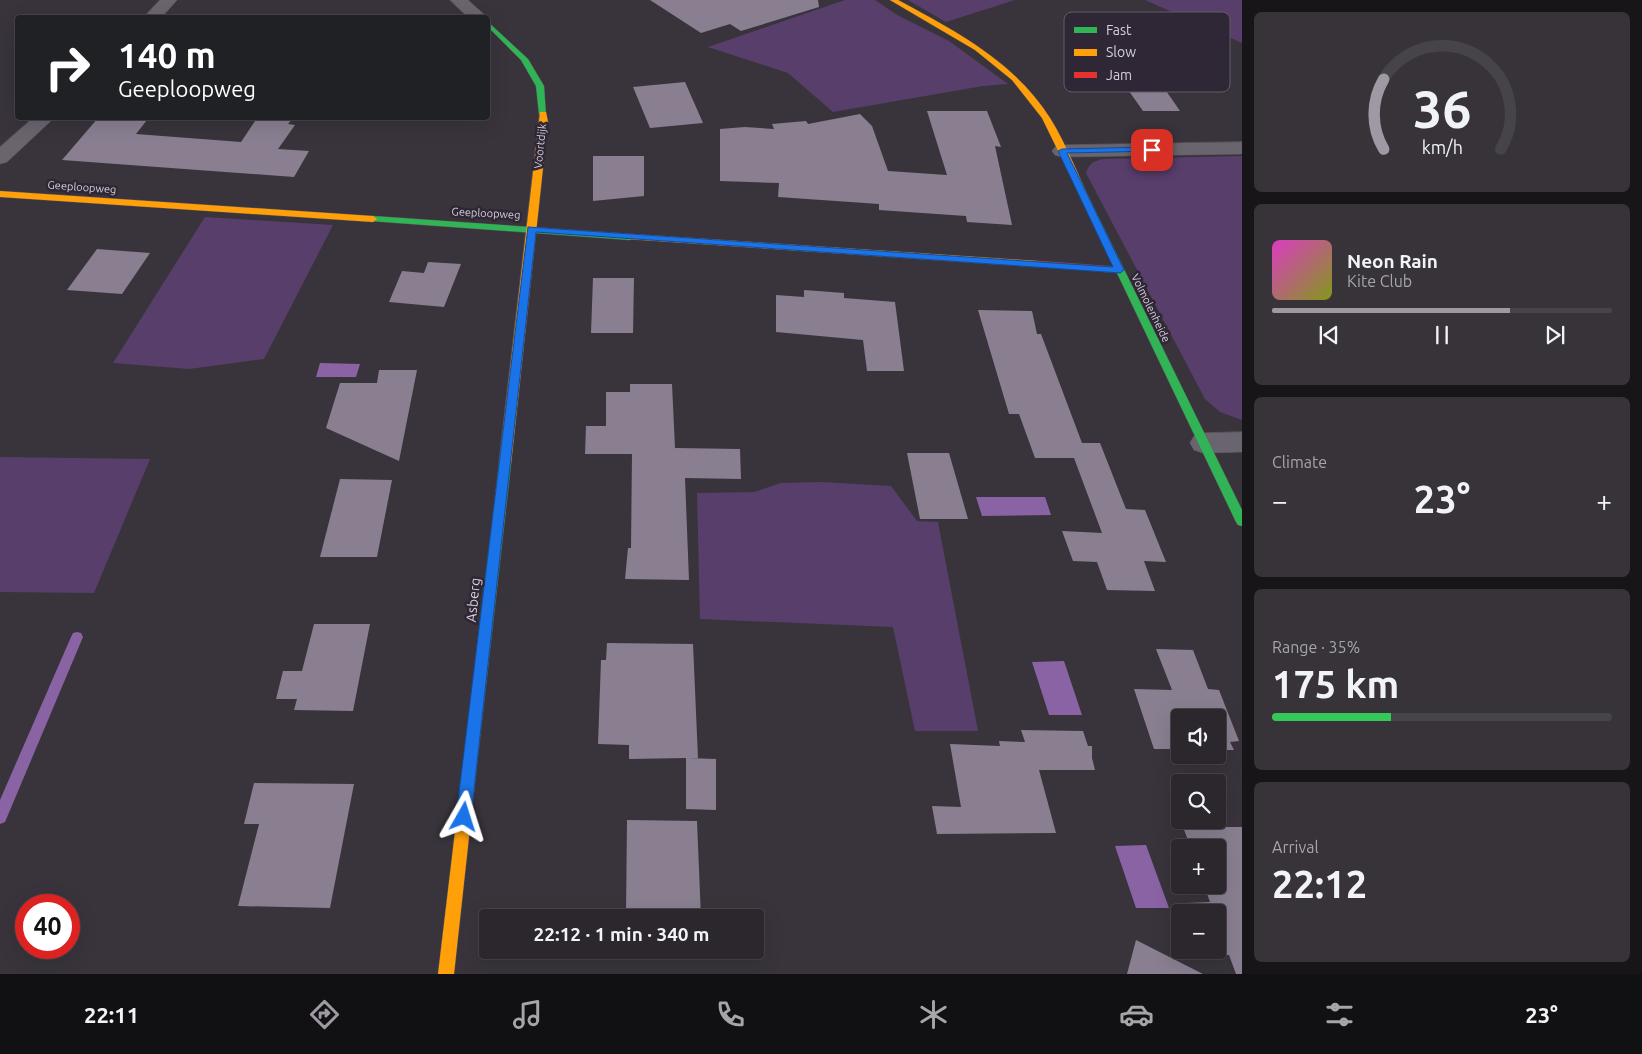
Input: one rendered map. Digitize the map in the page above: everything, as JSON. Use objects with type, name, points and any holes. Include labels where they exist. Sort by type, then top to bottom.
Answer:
[{"type":"street","points":[[154,15],[169,0]]},
{"type":"street","points":[[458,0],[476,15]]},
{"type":"street","name":"Volmolenheide","points":[[892,0],[958,37],[1004,67],[1032,98],[1047,120],[1242,522]]},
{"type":"street","name":"Voortdijk","points":[[490,26],[524,59],[540,86],[544,122],[531,229]]},
{"type":"street","points":[[0,158],[42,120]]},
{"type":"street","points":[[1062,151],[1242,148]]},
{"type":"street","name":"Geeploopweg","points":[[0,194],[1120,270]]},
{"type":"street","name":"Asberg","points":[[446,974],[531,229]]},
{"type":"street","points":[[1203,442],[1242,442]]},
{"type":"shaded area","points":[[845,0],[875,0],[897,15],[949,41],[1008,84],[983,86],[833,112],[788,73],[708,47]]},
{"type":"shaded area","points":[[908,0],[1015,0],[946,22]]},
{"type":"shaded area","points":[[1145,0],[1242,0],[1242,43],[1230,38],[1230,12],[1172,12]]},
{"type":"shaded area","points":[[1242,156],[1242,420],[1220,412],[1205,399],[1086,173],[1092,163],[1103,159]]},
{"type":"shaded area","points":[[205,217],[333,225],[264,359],[189,369],[113,363]]},
{"type":"shaded area","points":[[320,363],[360,364],[356,377],[316,377]]},
{"type":"shaded area","points":[[0,457],[150,459],[94,593],[0,592]]},
{"type":"shaded area","points":[[821,482],[891,486],[917,521],[938,522],[978,731],[915,731],[893,627],[700,619],[697,493],[754,492],[781,483]]},
{"type":"shaded area","points":[[976,497],[1045,497],[1051,515],[982,516]]},
{"type":"shaded area","points":[[1064,661],[1082,715],[1049,715],[1032,662]]},
{"type":"shaded area","points":[[1146,845],[1169,908],[1136,908],[1115,846]]},
{"type":"building","points":[[650,0],[818,0],[819,7],[741,31],[730,24],[701,33]]},
{"type":"building","points":[[685,82],[703,123],[650,128],[633,87]]},
{"type":"building","points":[[1130,92],[1167,92],[1180,111],[1143,111]]},
{"type":"building","points":[[927,111],[987,111],[1001,147],[995,146],[1012,225],[967,222],[966,216],[879,210],[879,204],[778,197],[779,183],[720,181],[720,129],[745,127],[774,129],[772,124],[806,121],[808,124],[860,114],[872,126],[888,171],[947,175]]},
{"type":"building","points":[[96,120],[147,120],[136,134],[241,142],[256,120],[291,120],[288,124],[295,125],[278,149],[309,151],[294,177],[62,160]]},
{"type":"building","points":[[593,156],[644,156],[644,196],[593,201]]},
{"type":"building","points":[[97,249],[150,253],[122,294],[67,290]]},
{"type":"building","points":[[428,262],[461,264],[444,307],[389,302],[402,271],[424,273]]},
{"type":"building","points":[[593,278],[634,278],[633,333],[591,333]]},
{"type":"building","points":[[804,290],[844,293],[844,298],[895,302],[904,371],[867,371],[863,340],[776,332],[776,295],[804,297]]},
{"type":"building","points":[[978,310],[1032,311],[1037,334],[1041,334],[1082,443],[1100,443],[1126,509],[1145,510],[1166,562],[1144,561],[1155,591],[1107,590],[1097,562],[1073,561],[1062,531],[1102,533],[1074,458],[1035,458],[1019,414],[1009,414]]},
{"type":"building","points":[[379,370],[417,370],[399,461],[326,428],[340,383],[377,383]]},
{"type":"building","points":[[630,384],[672,384],[675,448],[740,449],[741,479],[685,478],[689,580],[625,579],[628,548],[631,548],[632,454],[585,454],[586,426],[606,426],[606,392],[630,392]]},
{"type":"building","points":[[907,453],[949,453],[968,519],[920,519]]},
{"type":"building","points":[[340,479],[392,480],[377,557],[320,557]]},
{"type":"building","points":[[314,624],[370,624],[353,711],[294,710],[297,699],[276,699],[283,671],[302,671]]},
{"type":"building","points":[[607,643],[693,644],[698,758],[688,758],[716,759],[716,810],[686,809],[686,758],[629,759],[629,745],[598,744],[601,660],[606,660]]},
{"type":"building","points":[[1156,649],[1193,650],[1208,689],[1219,690],[1239,741],[1230,742],[1234,750],[1226,750],[1226,709],[1171,709],[1171,749],[1154,749],[1134,689],[1172,690]]},
{"type":"building","points":[[1021,730],[1083,731],[1088,746],[1092,746],[1095,770],[1039,770],[1056,833],[937,834],[932,806],[961,807],[950,744],[1000,746],[999,741],[1025,742]]},
{"type":"building","points":[[254,783],[354,784],[330,908],[238,906],[259,824],[244,824]]},
{"type":"building","points":[[627,820],[697,821],[701,909],[626,909]]},
{"type":"building","points":[[1242,827],[1242,974],[1236,974],[1229,955],[1226,955],[1226,904],[1186,903],[1210,902],[1207,894],[1226,894],[1226,839],[1188,839],[1184,829]]},
{"type":"building","points":[[1136,940],[1203,974],[1127,974]]},
{"type":"waterway","points":[[0,817],[77,637]]},
{"type":"traffic: fast","points":[[490,26],[524,59],[540,86],[543,114]]},
{"type":"traffic: fast","points":[[1088,204],[1242,522]]},
{"type":"traffic: fast","points":[[373,219],[630,237]]},
{"type":"traffic: fast","points":[[469,773],[505,464]]},
{"type":"traffic: slow","points":[[893,0],[978,49],[1014,79],[1031,97],[1046,118],[1088,204]]},
{"type":"traffic: slow","points":[[505,464],[544,122],[543,114]]},
{"type":"traffic: slow","points":[[0,194],[373,219]]},
{"type":"traffic: slow","points":[[630,237],[1038,264]]},
{"type":"traffic: slow","points":[[446,974],[469,773]]},
{"type":"traffic: jam","points":[[1038,264],[1119,270]]},
{"type":"route","points":[[464,817],[496,522],[531,229],[1120,270],[1062,151],[1152,150]]}]
